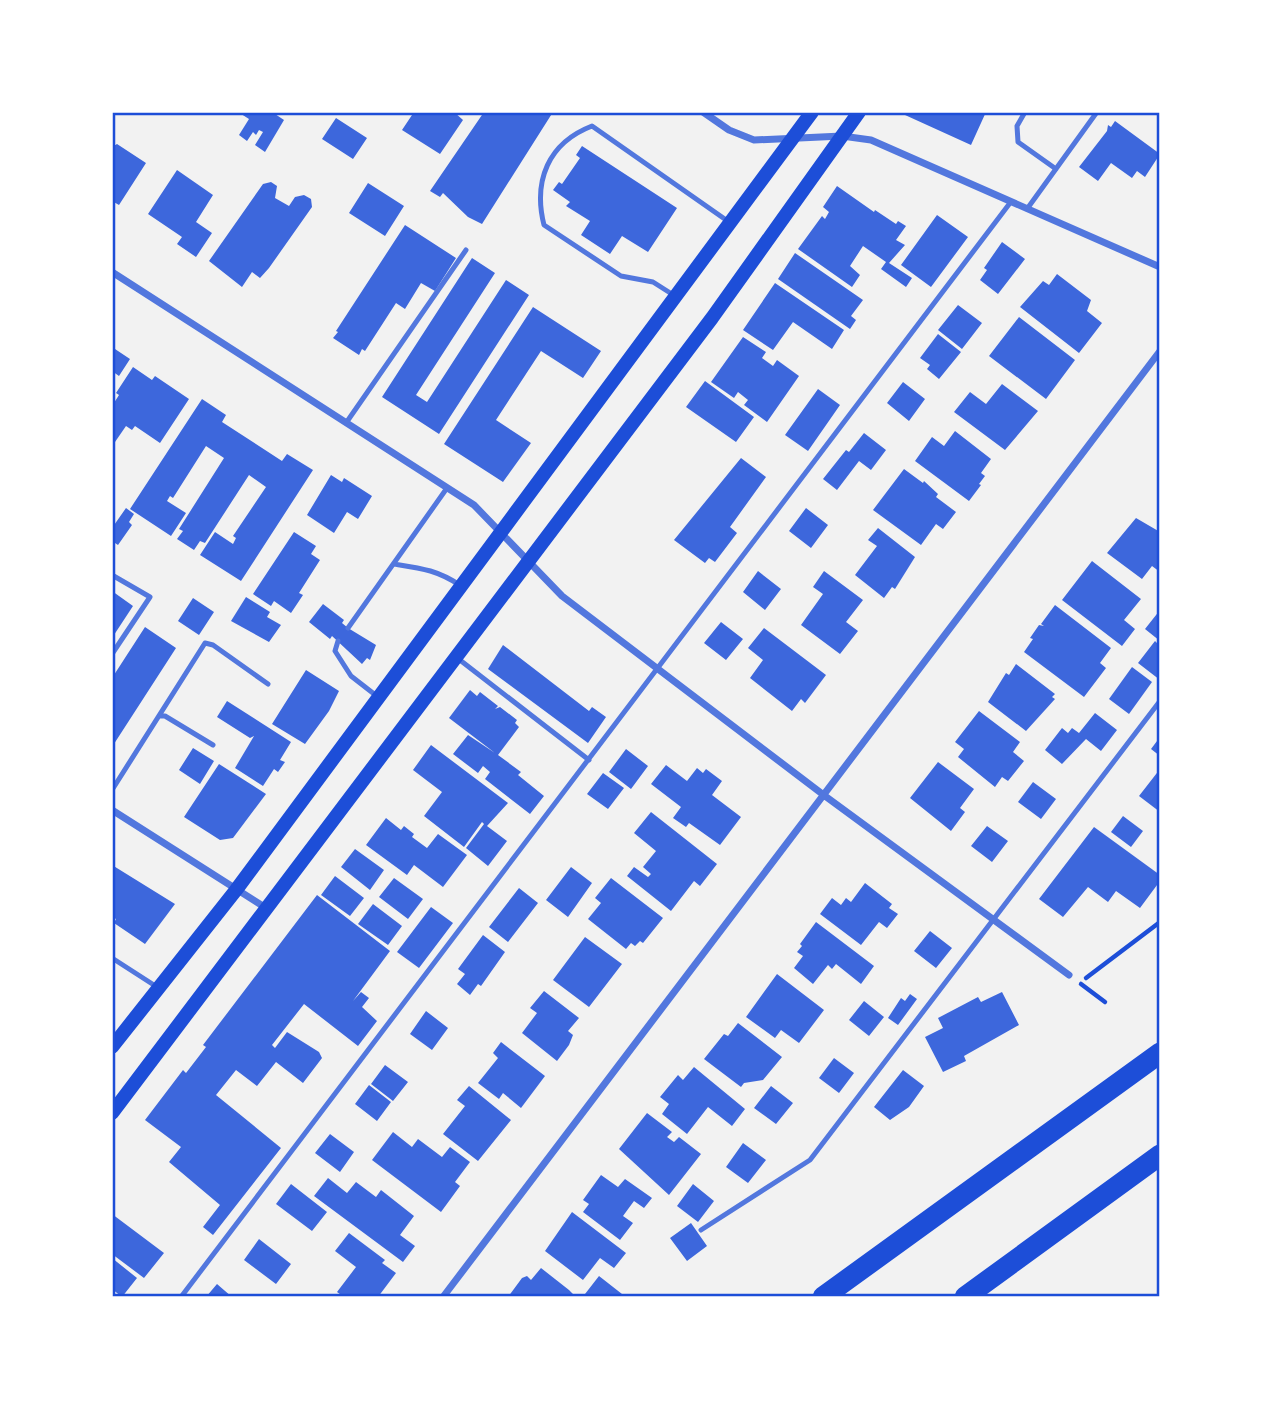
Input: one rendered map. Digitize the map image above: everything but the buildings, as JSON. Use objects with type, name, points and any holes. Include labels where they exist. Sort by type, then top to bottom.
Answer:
[{"type":"highway","points":[[823,1297],[1160,1053]]},
{"type":"highway","points":[[967,1297],[1160,1155]]},
{"type":"main road","points":[[112,1047],[236,890],[677,298],[812,112]]},
{"type":"main road","points":[[112,1113],[712,318],[859,112]]},
{"type":"street","points":[[703,112],[754,140],[842,136],[872,140],[1010,204],[1160,267]]},
{"type":"street","points":[[112,272],[474,505],[562,596],[825,796],[1069,975]]},
{"type":"street","points":[[443,1297],[1160,351]]},
{"type":"street","points":[[112,810],[266,908]]},
{"type":"lane","points":[[1025,112],[1017,127],[1018,142],[1056,169]]},
{"type":"lane","points":[[1026,210],[1097,112]]},
{"type":"lane","points":[[677,298],[653,282],[621,276],[544,225],[539,204],[544,168],[561,143],[592,126],[731,224]]},
{"type":"lane","points":[[181,1297],[1010,204]]},
{"type":"lane","points":[[346,423],[466,250]]},
{"type":"lane","points":[[348,628],[447,488]]},
{"type":"lane","points":[[394,564],[432,570],[461,586]]},
{"type":"lane","points":[[112,575],[150,597],[112,654]]},
{"type":"lane","points":[[338,641],[335,651],[351,677],[379,698]]},
{"type":"lane","points":[[112,790],[205,643],[213,645],[268,684]]},
{"type":"lane","points":[[456,657],[589,760]]},
{"type":"lane","points":[[701,1230],[810,1160],[1160,701]]},
{"type":"lane","points":[[159,716],[165,716],[213,745]]},
{"type":"lane","points":[[112,958],[157,988]]},
{"type":"path","points":[[1105,1002],[1080,983],[1160,922]]}]
